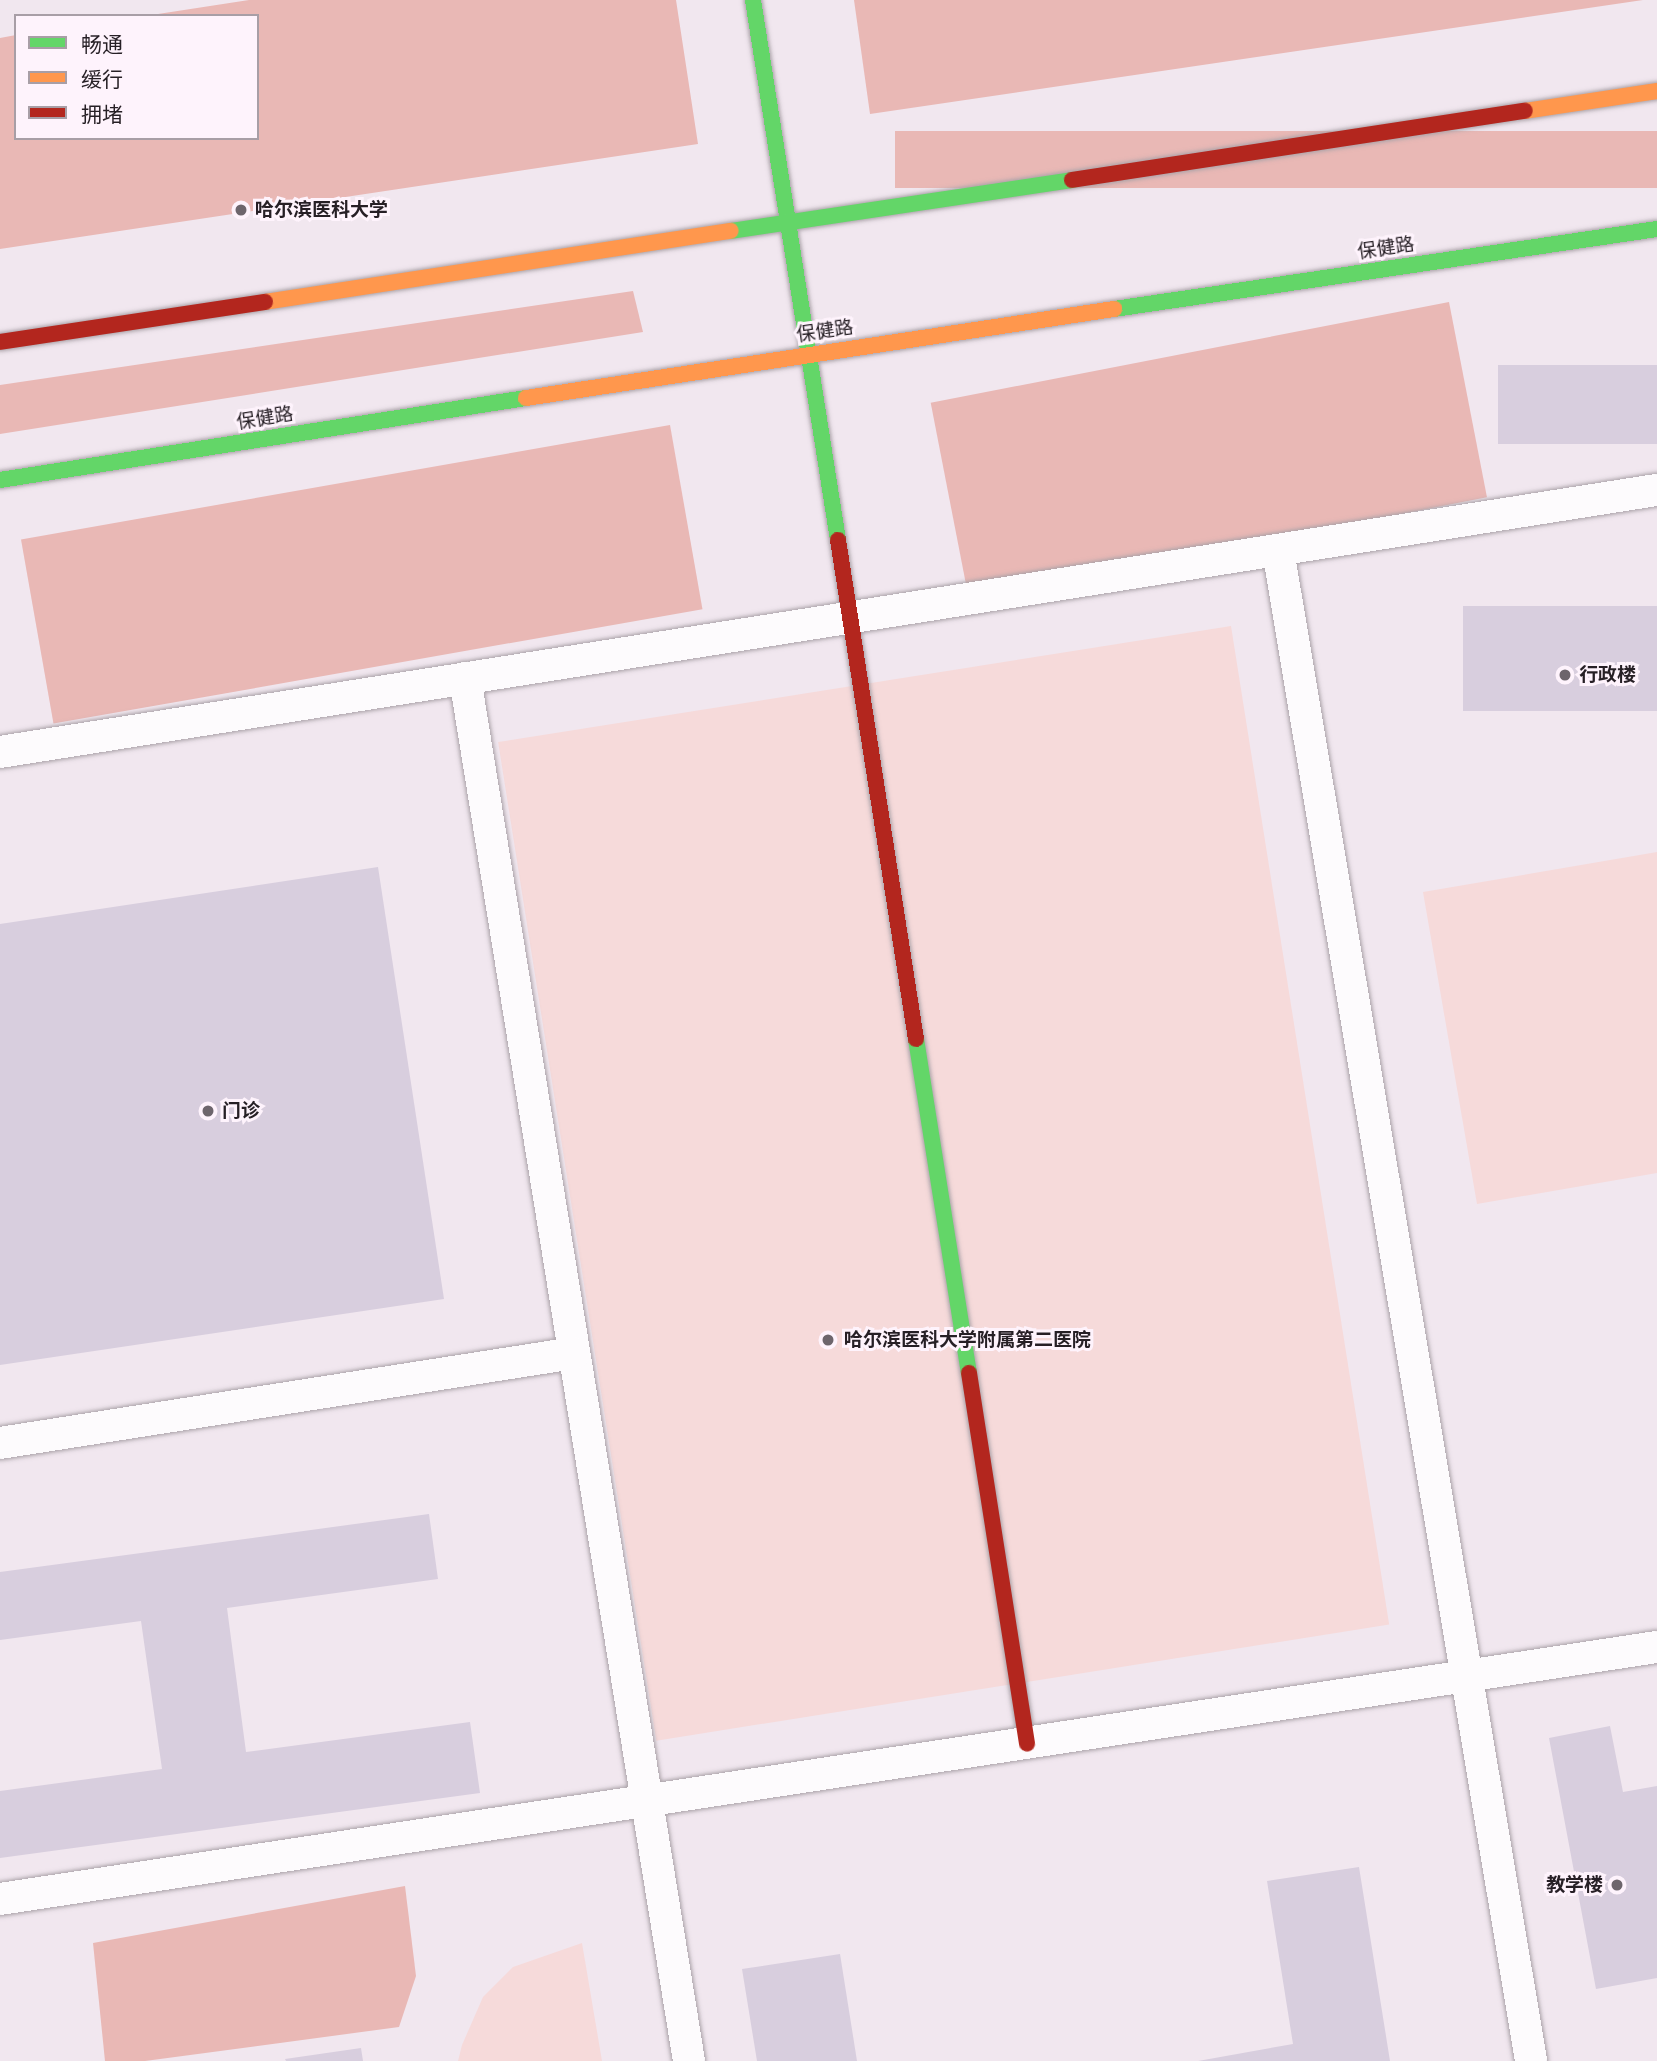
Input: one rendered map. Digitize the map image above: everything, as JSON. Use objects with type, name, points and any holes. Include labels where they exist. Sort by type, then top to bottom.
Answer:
[{"type":"main road","points":[[753,0],[806,355],[1027,1743]]},
{"type":"main road","points":[[0,342],[1657,91]]},
{"type":"main road","name":"保健路","points":[[0,480],[806,355],[1657,229]]},
{"type":"street","points":[[0,752],[1657,490]]},
{"type":"street","points":[[1278,550],[1531,2061]]},
{"type":"street","points":[[465,678],[689,2061]]},
{"type":"street","points":[[0,1443],[574,1353]]},
{"type":"street","points":[[0,1899],[1657,1647]]},
{"type":"shaded area","points":[[249,0],[676,0],[698,144],[0,249],[0,38],[14,35],[14,140],[259,140],[259,14],[158,14]]},
{"type":"shaded area","points":[[854,0],[1643,0],[870,114]]},
{"type":"shaded area","points":[[895,131],[1657,131],[1657,188],[895,188]]},
{"type":"shaded area","points":[[633,291],[643,332],[0,434],[0,385]]},
{"type":"shaded area","points":[[1449,302],[1487,497],[969,598],[931,403]]},
{"type":"shaded area","points":[[670,425],[702,609],[53,724],[21,539]]},
{"type":"shaded area","points":[[1231,626],[1389,1625],[656,1741],[498,742]]},
{"type":"shaded area","points":[[1657,852],[1657,1173],[1477,1204],[1423,892]]},
{"type":"shaded area","points":[[405,1886],[416,1976],[399,2027],[145,2061],[105,2061],[93,1943]]},
{"type":"shaded area","points":[[582,1943],[602,2061],[458,2061],[483,1997],[513,1967]]},
{"type":"building","points":[[1498,365],[1657,365],[1657,444],[1498,444]]},
{"type":"building","name":"行政楼","points":[[1463,606],[1657,606],[1657,711],[1463,711]]},
{"type":"building","name":"门诊","points":[[378,867],[444,1299],[0,1365],[0,924]]},
{"type":"building","points":[[429,1514],[438,1579],[227,1608],[246,1752],[470,1722],[480,1793],[0,1858],[0,1791],[162,1769],[141,1621],[0,1640],[0,1572]]},
{"type":"building","name":"教学楼","points":[[1610,1726],[1623,1792],[1657,1786],[1657,1978],[1596,1989],[1549,1738]]},
{"type":"building","points":[[1359,1867],[1390,2061],[1198,2061],[1293,2044],[1267,1881]]},
{"type":"building","points":[[840,1954],[857,2061],[757,2061],[742,1969]]},
{"type":"building","points":[[361,2048],[363,2061],[285,2059]]},
{"type":"traffic: fast","points":[[753,0],[838,540]]},
{"type":"traffic: fast","points":[[731,231],[1072,180]]},
{"type":"traffic: fast","points":[[1114,309],[1657,229]]},
{"type":"traffic: fast","points":[[0,480],[526,398]]},
{"type":"traffic: fast","points":[[916,1039],[969,1373]]},
{"type":"traffic: slow","points":[[1525,111],[1657,91]]},
{"type":"traffic: slow","points":[[265,302],[731,231]]},
{"type":"traffic: slow","points":[[526,398],[1114,309]]},
{"type":"traffic: jam","points":[[1072,180],[1525,111]]},
{"type":"traffic: jam","points":[[0,342],[265,302]]},
{"type":"traffic: jam","points":[[838,540],[916,1039]]},
{"type":"traffic: jam","points":[[969,1373],[1027,1743]]},
{"type":"place","name":"哈尔滨医科大学","points":[[241,210]]},
{"type":"place","name":"行政楼","points":[[1565,675]]},
{"type":"place","name":"门诊","points":[[208,1111]]},
{"type":"place","name":"哈尔滨医科大学附属第二医院","points":[[828,1340]]},
{"type":"place","name":"教学楼","points":[[1617,1885]]}]
